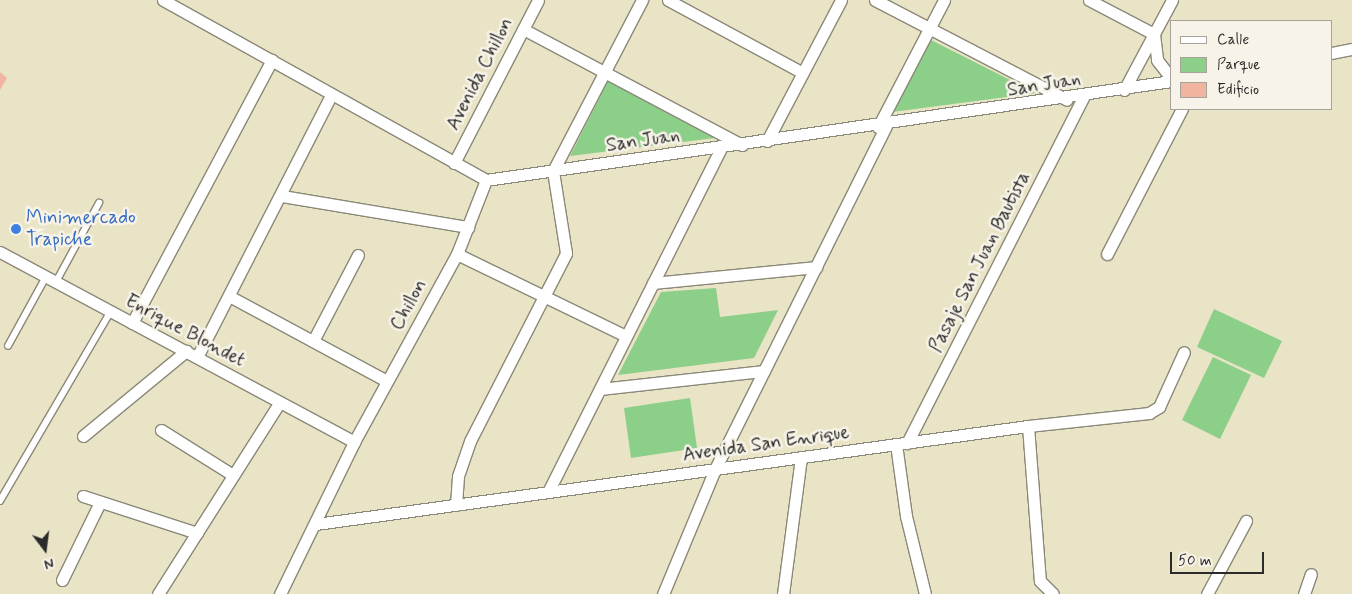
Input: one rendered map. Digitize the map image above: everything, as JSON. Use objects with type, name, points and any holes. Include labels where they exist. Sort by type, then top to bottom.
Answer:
[{"type":"street","points":[[163,0],[272,60],[330,97],[486,180]]},
{"type":"street","name":"Avenida Chillon","points":[[454,163],[538,0]]},
{"type":"street","points":[[456,505],[458,476],[470,441],[543,298],[566,248],[553,171],[642,0]]},
{"type":"street","points":[[668,0],[803,73]]},
{"type":"street","points":[[767,141],[841,0]]},
{"type":"street","points":[[875,0],[1067,100]]},
{"type":"street","points":[[663,594],[715,469],[816,266],[944,0]]},
{"type":"street","points":[[1089,0],[1154,34]]},
{"type":"street","points":[[1124,90],[1172,0]]},
{"type":"street","points":[[523,29],[742,145]]},
{"type":"street","points":[[1154,34],[1157,60],[1170,79]]},
{"type":"street","points":[[1332,53],[1352,49]]},
{"type":"street","points":[[132,323],[272,60]]},
{"type":"street","name":"San Juan","points":[[486,180],[1067,100],[1170,80]]},
{"type":"street","points":[[197,358],[282,196],[330,97]]},
{"type":"street","name":"Pasaje San Juan Bautista","points":[[902,443],[1083,97]]},
{"type":"street","points":[[1107,254],[1181,110]]},
{"type":"street","points":[[548,492],[721,148]]},
{"type":"street","name":"Chillon","points":[[280,594],[316,524],[354,442],[457,254],[486,180]]},
{"type":"street","points":[[282,196],[468,227]]},
{"type":"street","name":"Enrique Blondet","points":[[0,252],[354,442]]},
{"type":"street","points":[[457,254],[543,298],[626,336]]},
{"type":"street","points":[[313,341],[358,255]]},
{"type":"street","points":[[653,283],[816,266]]},
{"type":"street","points":[[229,296],[387,381]]},
{"type":"street","points":[[83,436],[186,351]]},
{"type":"street","name":"Avenida San Enrique","points":[[316,524],[1028,426],[1149,413],[1159,407],[1184,352]]},
{"type":"street","points":[[600,389],[764,371]]},
{"type":"street","points":[[158,594],[280,402]]},
{"type":"street","points":[[1028,426],[1040,581],[1053,594]]},
{"type":"street","points":[[161,430],[234,475]]},
{"type":"street","points":[[902,443],[906,516],[925,594]]},
{"type":"street","points":[[783,594],[800,457]]},
{"type":"street","points":[[83,496],[197,533]]},
{"type":"street","points":[[62,580],[100,502]]},
{"type":"street","points":[[1207,594],[1246,522]]},
{"type":"street","points":[[1304,594],[1311,574]]},
{"type":"lane","points":[[8,346],[99,203]]},
{"type":"lane","points":[[0,500],[111,311]]},
{"type":"green space","points":[[931,40],[1036,93],[892,112]]},
{"type":"green space","points":[[608,81],[715,138],[570,156]]},
{"type":"green space","points":[[716,288],[720,317],[778,310],[754,358],[618,375],[661,292]]},
{"type":"green space","points":[[1214,309],[1282,341],[1264,378],[1197,347]]},
{"type":"green space","points":[[1213,357],[1251,375],[1220,439],[1182,420]]},
{"type":"green space","points":[[690,398],[697,448],[631,458],[624,408]]},
{"type":"building","points":[[0,72],[7,78],[0,90]]},
{"type":"place","name":"Minimercado Trapiche","points":[[16,229]]}]
